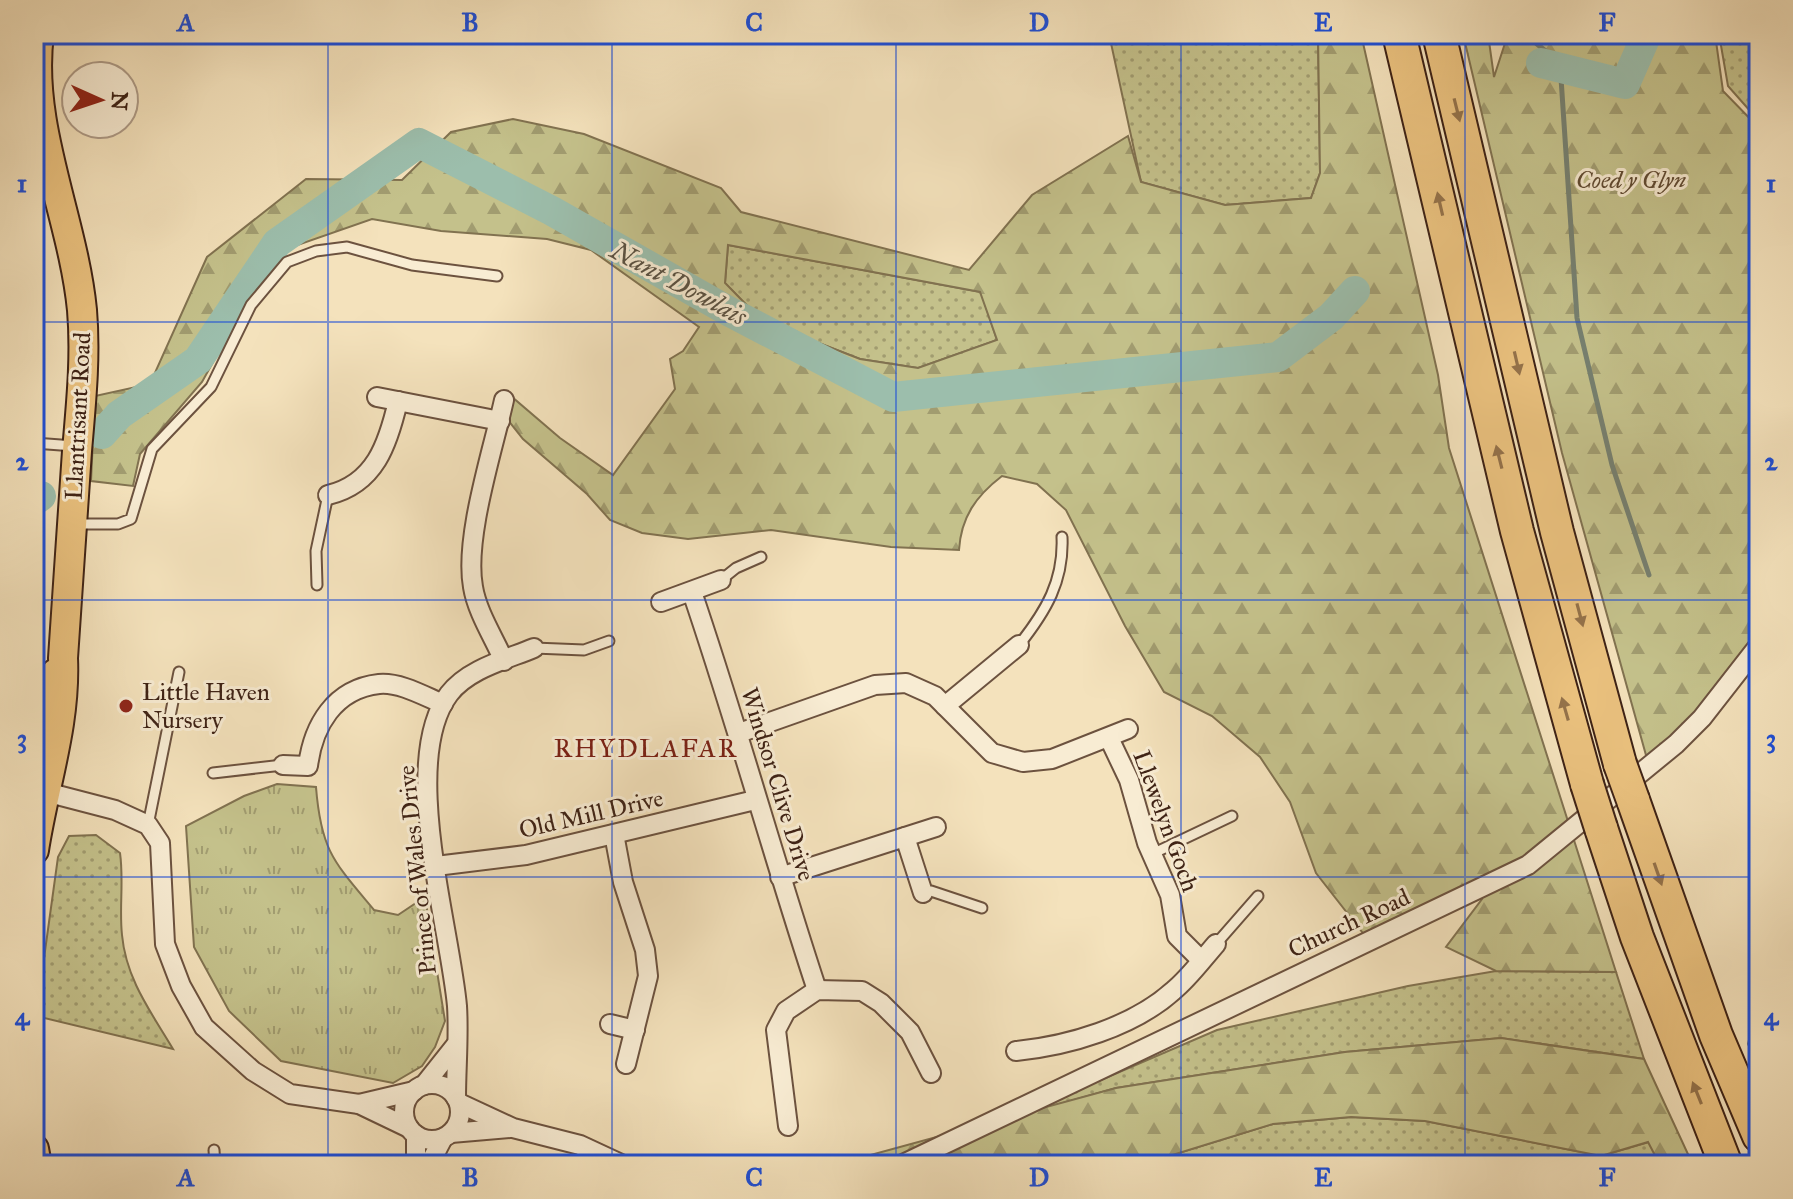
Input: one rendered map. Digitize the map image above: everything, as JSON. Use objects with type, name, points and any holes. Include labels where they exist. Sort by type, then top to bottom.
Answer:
[{"type":"highway","points":[[1399,34],[1517,531],[1587,784],[1637,937],[1726,1165]]},
{"type":"highway","points":[[1439,34],[1557,532],[1620,764],[1716,1035],[1759,1136]]},
{"type":"main road","name":"Llantrisant Road","points":[[34,850],[40,791],[65,695],[63,658],[83,377],[82,311],[37,81],[39,34]]},
{"type":"main road","name":"Llantrisant Road","points":[[34,746],[46,695],[63,658]]},
{"type":"main road","points":[[34,1149],[37,1165]]},
{"type":"street","points":[[377,397],[500,421]]},
{"type":"street","points":[[504,400],[476,526],[471,567],[473,590],[504,661]]},
{"type":"street","points":[[328,495],[348,490],[379,462],[398,401]]},
{"type":"street","points":[[661,602],[721,580]]},
{"type":"street","name":"Windsor Clive Drive","points":[[692,592],[739,733],[755,800],[817,990]]},
{"type":"street","points":[[945,706],[1019,645]]},
{"type":"street","name":"Church Road","points":[[901,1165],[1528,865],[1676,744],[1759,645]]},
{"type":"street","name":"Prince of Wales Drive","points":[[458,1100],[455,1046],[457,1008],[436,866],[426,763],[431,728],[443,704],[469,675],[534,648]]},
{"type":"street","name":"Llewelyn Goch","points":[[739,733],[875,685],[906,683],[935,696],[992,753],[1023,762],[1052,759],[1128,729]]},
{"type":"street","points":[[283,765],[308,766],[311,737],[331,708],[355,690],[381,684],[413,690],[443,704]]},
{"type":"street","name":"Llewelyn Goch","points":[[1109,738],[1129,780],[1152,854],[1170,895],[1177,936],[1201,960]]},
{"type":"street","points":[[40,791],[115,810],[148,825],[160,843],[165,944],[181,986],[204,1027],[253,1071],[290,1094],[359,1104],[434,1140],[513,1128]]},
{"type":"street","name":"Old Mill Drive","points":[[436,866],[526,855],[755,800]]},
{"type":"street","points":[[780,877],[936,827]]},
{"type":"street","points":[[614,834],[648,976],[626,1064]]},
{"type":"street","points":[[905,837],[923,893]]},
{"type":"street","points":[[1016,1051],[1057,1046],[1133,1016],[1172,993],[1216,944]]},
{"type":"street","points":[[788,1126],[776,1030],[786,1011],[817,990],[862,991],[881,1003],[910,1032],[931,1073]]},
{"type":"street","points":[[610,1024],[635,1030]]},
{"type":"street","points":[[416,1165],[412,1131],[405,1108],[455,1046]]},
{"type":"street","points":[[359,1104],[419,1088],[443,1086],[458,1100],[513,1128],[580,1145],[623,1165]]},
{"type":"street","points":[[429,1165],[460,1117],[458,1100]]},
{"type":"lane","points":[[72,523],[118,524],[131,519],[152,449],[211,387],[251,305],[267,282],[287,262],[316,251],[347,247],[412,265],[497,276]]},
{"type":"lane","points":[[34,443],[78,446]]},
{"type":"lane","points":[[317,585],[316,551],[328,495]]},
{"type":"lane","points":[[1019,645],[1055,590],[1063,561],[1062,537]]},
{"type":"lane","points":[[721,580],[736,568],[761,557]]},
{"type":"lane","points":[[534,648],[584,650],[609,641]]},
{"type":"lane","points":[[148,825],[179,672]]},
{"type":"lane","points":[[213,773],[283,765]]},
{"type":"lane","points":[[1152,854],[1232,816]]},
{"type":"lane","points":[[923,893],[931,891],[982,908]]},
{"type":"lane","points":[[1216,944],[1258,896]]},
{"type":"lane","points":[[214,1150],[215,1165]]},
{"type":"green space","points":[[1109,34],[1318,34],[1320,173],[1311,198],[1225,205],[1141,182]]},
{"type":"green space","points":[[1318,34],[1361,34],[1438,375],[1449,448],[1616,972],[1496,971],[1446,947],[1482,899],[1462,888],[1366,937],[1316,873],[1290,802],[1260,757],[1212,716],[1164,692],[1125,626],[1066,510],[1037,484],[1002,476],[972,508],[963,527],[959,550],[891,547],[771,530],[688,539],[642,533],[610,520],[587,494],[523,439],[500,410],[512,397],[560,438],[613,475],[675,389],[670,359],[683,351],[699,327],[591,250],[547,239],[441,231],[372,219],[283,250],[237,319],[202,382],[140,454],[133,486],[91,481],[95,396],[150,384],[207,257],[306,179],[402,180],[451,132],[513,119],[584,134],[721,188],[741,212],[969,270],[1032,195],[1128,136],[1141,182],[1225,205],[1311,198],[1320,173]],"holes":[[[728,245],[980,292],[997,340],[918,368],[860,359],[762,321],[725,283]]]},
{"type":"green space","name":"Coed y Glyn","points":[[1463,34],[1488,34],[1494,77],[1508,34],[1715,34],[1723,91],[1759,128],[1759,645],[1649,766],[1562,453]]},
{"type":"green space","points":[[1719,34],[1759,34],[1759,121],[1728,86]]},
{"type":"green space","points":[[728,245],[981,292],[997,340],[918,368],[860,359],[762,321],[725,283]]},
{"type":"green space","points":[[277,784],[316,787],[322,826],[332,854],[374,910],[398,915],[425,897],[445,1021],[435,1047],[422,1066],[393,1083],[281,1061],[229,1011],[194,947],[186,826],[244,796]]},
{"type":"green space","points":[[96,835],[120,853],[124,951],[141,995],[173,1049],[36,1016],[58,857],[69,836]]},
{"type":"green space","points":[[1496,971],[1616,972],[1644,1059],[1501,1038],[1345,1052],[1116,1088],[1017,1116],[1217,1030],[1408,986]]},
{"type":"green space","points":[[1759,1031],[1759,1069],[1748,1044],[1750,1036]]},
{"type":"green space","points":[[1501,1038],[1644,1059],[1693,1165],[1660,1165],[1648,1142],[1601,1156],[1425,1121],[1351,1117],[1273,1124],[1140,1165],[834,1165],[1116,1088],[1345,1052]]},
{"type":"green space","points":[[1351,1117],[1425,1121],[1601,1156],[1649,1142],[1660,1165],[1140,1165],[1273,1124]]},
{"type":"waterway","points":[[1525,34],[1560,63],[1577,318],[1612,465],[1649,575]]},
{"type":"waterway","points":[[1541,63],[1625,84],[1647,34]]},
{"type":"waterway","name":"Nant Dowlais","points":[[102,434],[119,415],[198,360],[277,243],[419,143],[552,211],[730,312],[893,397],[1278,357],[1331,317],[1355,291]]},
{"type":"waterway","name":"Nant Dowlais","points":[[34,501],[41,496]]},
{"type":"place","name":"Little Haven Nursery","points":[[126,706]]},
{"type":"district","name":"RHYDLAFAR","points":[[646,748]]}]
